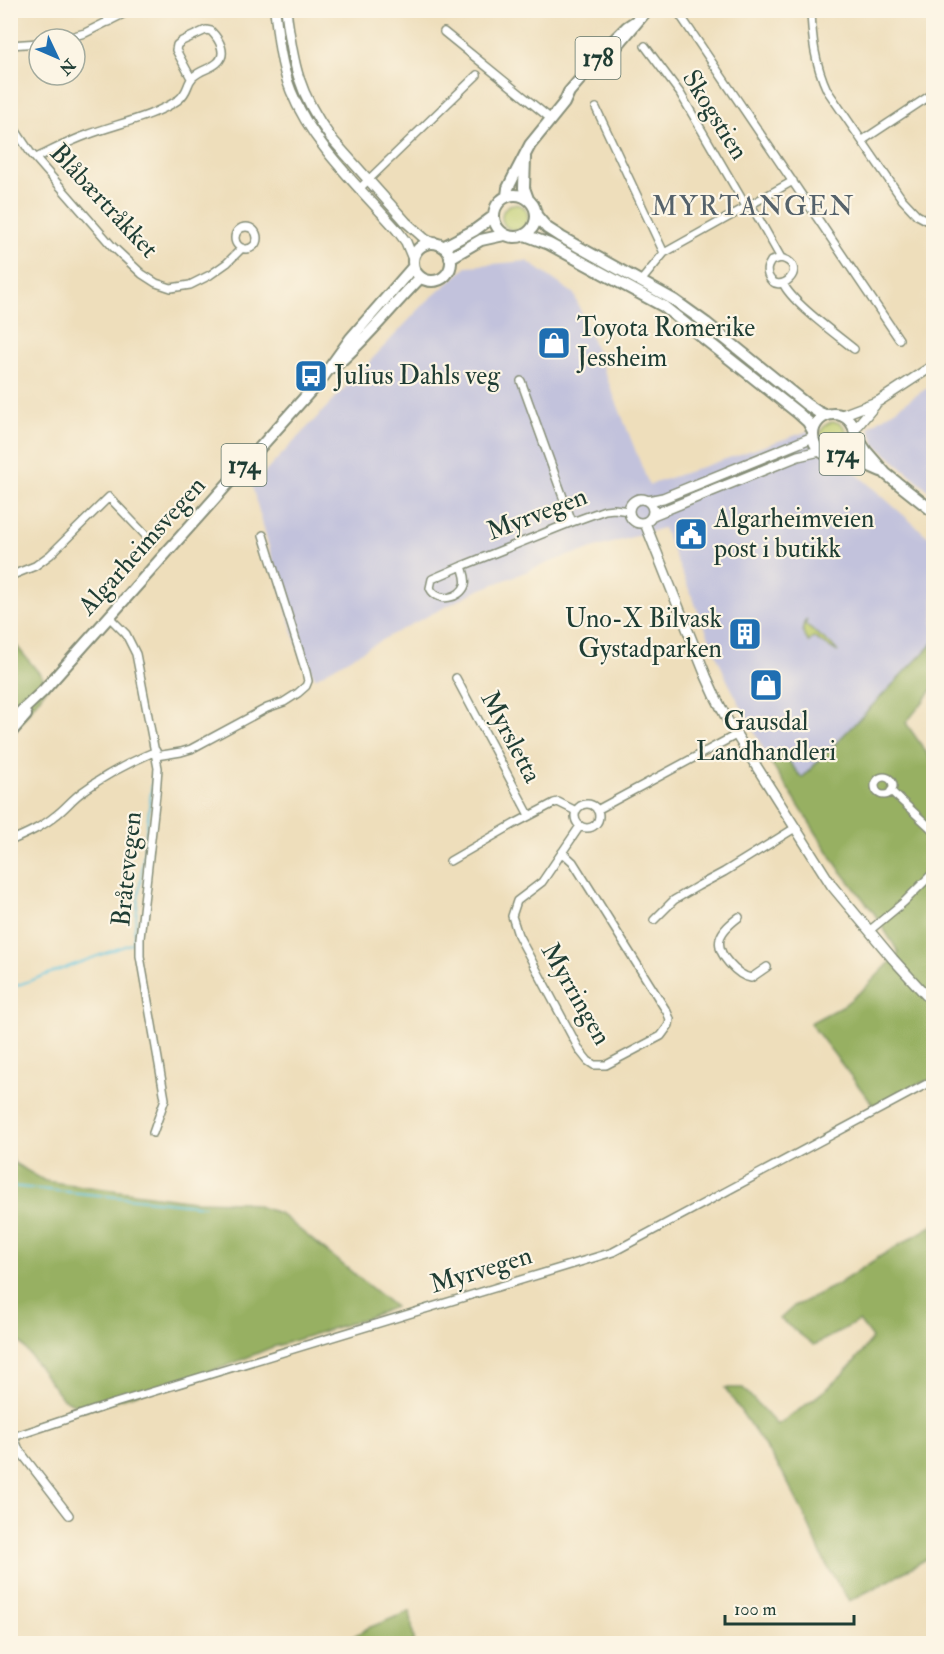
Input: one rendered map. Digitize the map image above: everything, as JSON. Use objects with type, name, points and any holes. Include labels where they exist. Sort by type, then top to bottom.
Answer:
[{"type":"main road","name":"178","points":[[507,196],[515,174],[537,136],[564,103],[574,96],[625,39],[647,10]]},
{"type":"main road","name":"178","points":[[525,157],[524,188],[528,200]]},
{"type":"main road","points":[[507,196],[521,196],[528,200]]},
{"type":"main road","name":"174","points":[[413,263],[419,248],[426,244],[438,245],[475,230],[494,216],[499,202],[507,196]]},
{"type":"main road","name":"174","points":[[528,200],[536,215],[548,228],[561,237],[674,300],[818,412],[825,415],[842,415],[850,421],[866,451],[886,474],[933,512]]},
{"type":"main road","points":[[525,235],[533,227],[536,215]]},
{"type":"main road","points":[[494,216],[496,227],[504,235]]},
{"type":"main road","name":"174","points":[[420,278],[433,281],[444,277],[449,270],[450,258],[481,240],[504,235],[514,237],[525,235],[537,238],[663,306],[808,422],[820,451],[831,456],[842,454],[851,446],[854,432]]},
{"type":"main road","points":[[438,245],[450,258]]},
{"type":"main road","points":[[413,263],[420,278]]},
{"type":"main road","name":"Algarheimsvegen","points":[[10,722],[43,690],[323,377],[345,345],[413,263]]},
{"type":"main road","name":"Algarheimsvegen","points":[[323,377],[346,357],[420,278]]},
{"type":"main road","name":"174","points":[[813,434],[819,419],[825,415]]},
{"type":"main road","name":"174","points":[[842,454],[886,474]]},
{"type":"main road","name":"Algarheimsvegen","points":[[10,733],[29,712],[43,690]]},
{"type":"street","points":[[104,10],[109,22]]},
{"type":"street","points":[[87,32],[131,10]]},
{"type":"street","points":[[275,10],[284,70],[300,111],[322,144],[406,242],[413,263]]},
{"type":"street","points":[[286,10],[295,69],[310,107],[331,138],[416,232],[438,245]]},
{"type":"street","points":[[811,10],[812,36],[821,77],[834,101],[910,207],[917,215],[933,224]]},
{"type":"street","points":[[678,12],[899,339]]},
{"type":"street","points":[[36,158],[86,135],[166,107],[180,99],[187,91],[191,78],[217,63],[222,57],[222,49],[211,31],[206,30],[177,45],[177,50],[191,78]]},
{"type":"street","points":[[444,32],[551,119]]},
{"type":"street","points":[[10,45],[27,44]]},
{"type":"street","name":"Skogstien","points":[[645,46],[680,93],[781,258]]},
{"type":"street","points":[[360,188],[477,75]]},
{"type":"street","points":[[863,140],[933,93]]},
{"type":"street","points":[[596,108],[664,253]]},
{"type":"street","name":"Blåbærtråkket","points":[[10,122],[30,152],[112,246],[142,274],[156,283],[171,288],[190,285],[227,263],[242,248]]},
{"type":"street","points":[[641,281],[664,253],[794,182]]},
{"type":"street","points":[[781,258],[787,259],[793,270],[789,281],[777,284],[768,276],[767,270],[771,261],[781,258]]},
{"type":"street","points":[[783,284],[789,295],[854,349]]},
{"type":"street","points":[[842,415],[879,401],[933,365]]},
{"type":"street","points":[[521,381],[572,522]]},
{"type":"street","points":[[854,432],[879,401]]},
{"type":"street","points":[[813,434],[663,498],[634,501],[631,504],[629,515],[637,523],[645,523],[653,515],[798,456],[820,451]]},
{"type":"street","points":[[10,576],[35,566],[50,555],[109,497],[152,542]]},
{"type":"street","points":[[648,501],[653,507],[653,515]]},
{"type":"street","name":"Myrvegen","points":[[462,566],[466,577],[463,589],[458,594],[447,598],[435,596],[430,588],[432,579],[462,566],[572,522],[605,510],[629,511]]},
{"type":"street","points":[[645,523],[716,698],[736,735],[832,886],[933,1004]]},
{"type":"street","points":[[10,842],[40,827],[100,780],[126,765],[156,754],[191,749],[267,708],[284,702],[306,686],[308,681],[306,672],[262,535]]},
{"type":"street","name":"Bråtevegen","points":[[109,617],[126,634],[136,654],[156,754],[158,778],[140,938],[165,1099],[153,1133]]},
{"type":"street","name":"Myrsletta","points":[[456,678],[530,815]]},
{"type":"street","points":[[597,810],[736,735]]},
{"type":"street","points":[[891,791],[933,831]]},
{"type":"street","name":"Myrsletta","points":[[450,861],[530,815],[558,802],[576,811]]},
{"type":"street","points":[[587,804],[597,810],[598,818],[595,825],[587,828],[580,826],[575,817],[576,811],[581,806],[587,804]]},
{"type":"street","name":"Myrringen","points":[[562,852],[573,862],[670,1019],[669,1026],[661,1036],[606,1065],[594,1065],[580,1051],[518,935],[512,916],[517,902],[542,882],[562,852],[580,826]]},
{"type":"street","points":[[654,920],[674,900],[795,828]]},
{"type":"street","points":[[869,931],[904,902],[933,872]]},
{"type":"street","points":[[739,917],[721,936],[719,944],[724,956],[744,977],[751,978],[767,967]]},
{"type":"street","name":"Myrvegen","points":[[69,1515],[12,1438],[122,1401],[613,1252],[933,1080]]},
{"type":"shaded area","points":[[527,261],[574,294],[649,485],[808,431],[933,541],[933,643],[802,778],[780,749],[768,758],[727,680],[663,528],[561,558],[474,592],[387,637],[315,678],[295,640],[252,486],[426,302],[468,266]]},
{"type":"shaded area","points":[[933,384],[933,494],[875,444],[869,427]]},
{"type":"green space","points":[[280,11],[287,57],[300,96],[319,130],[352,171],[324,138],[308,114],[301,101],[287,59]]},
{"type":"green space","points":[[515,204],[524,208],[528,217],[524,226],[515,230],[506,226],[502,217],[506,208]]},
{"type":"green space","points":[[834,422],[843,426],[847,435],[843,444],[834,448],[825,444],[821,435],[825,426]]},
{"type":"green space","points":[[807,619],[805,625],[838,652],[813,637],[808,641],[803,630]]},
{"type":"green space","points":[[10,638],[49,685],[11,736],[10,736]]},
{"type":"green space","points":[[933,643],[933,689],[906,723],[933,762],[933,1079],[874,1106],[810,1023],[844,1005],[865,988],[899,953],[874,913],[838,867],[768,758],[780,749],[802,778]]},
{"type":"green space","points":[[10,1153],[14,1163],[45,1181],[194,1201],[245,1202],[279,1213],[395,1307],[270,1348],[224,1367],[85,1410],[62,1398],[11,1330]]},
{"type":"green space","points":[[933,1225],[933,1555],[849,1601],[824,1561],[804,1514],[781,1470],[725,1388],[743,1388],[777,1425],[817,1397],[853,1364],[872,1338],[859,1321],[814,1345],[780,1319],[793,1307],[838,1284]]},
{"type":"green space","points":[[410,1611],[413,1643],[342,1643],[368,1628]]},
{"type":"waterway","points":[[10,988],[133,943],[154,767]]},
{"type":"waterway","points":[[10,1186],[204,1206]]},
{"type":"place","name":"Toyota Romerike Jessheim","points":[[554,343]]},
{"type":"place","name":"Julius Dahls veg","points":[[311,376]]},
{"type":"place","name":"Algarheimveien post i butikk","points":[[691,534]]},
{"type":"place","name":"Uno-X Bilvask Gystadparken","points":[[745,634]]},
{"type":"place","name":"Gausdal Landhandleri","points":[[766,685]]},
{"type":"district","name":"MYRTANGEN","points":[[753,206]]}]
